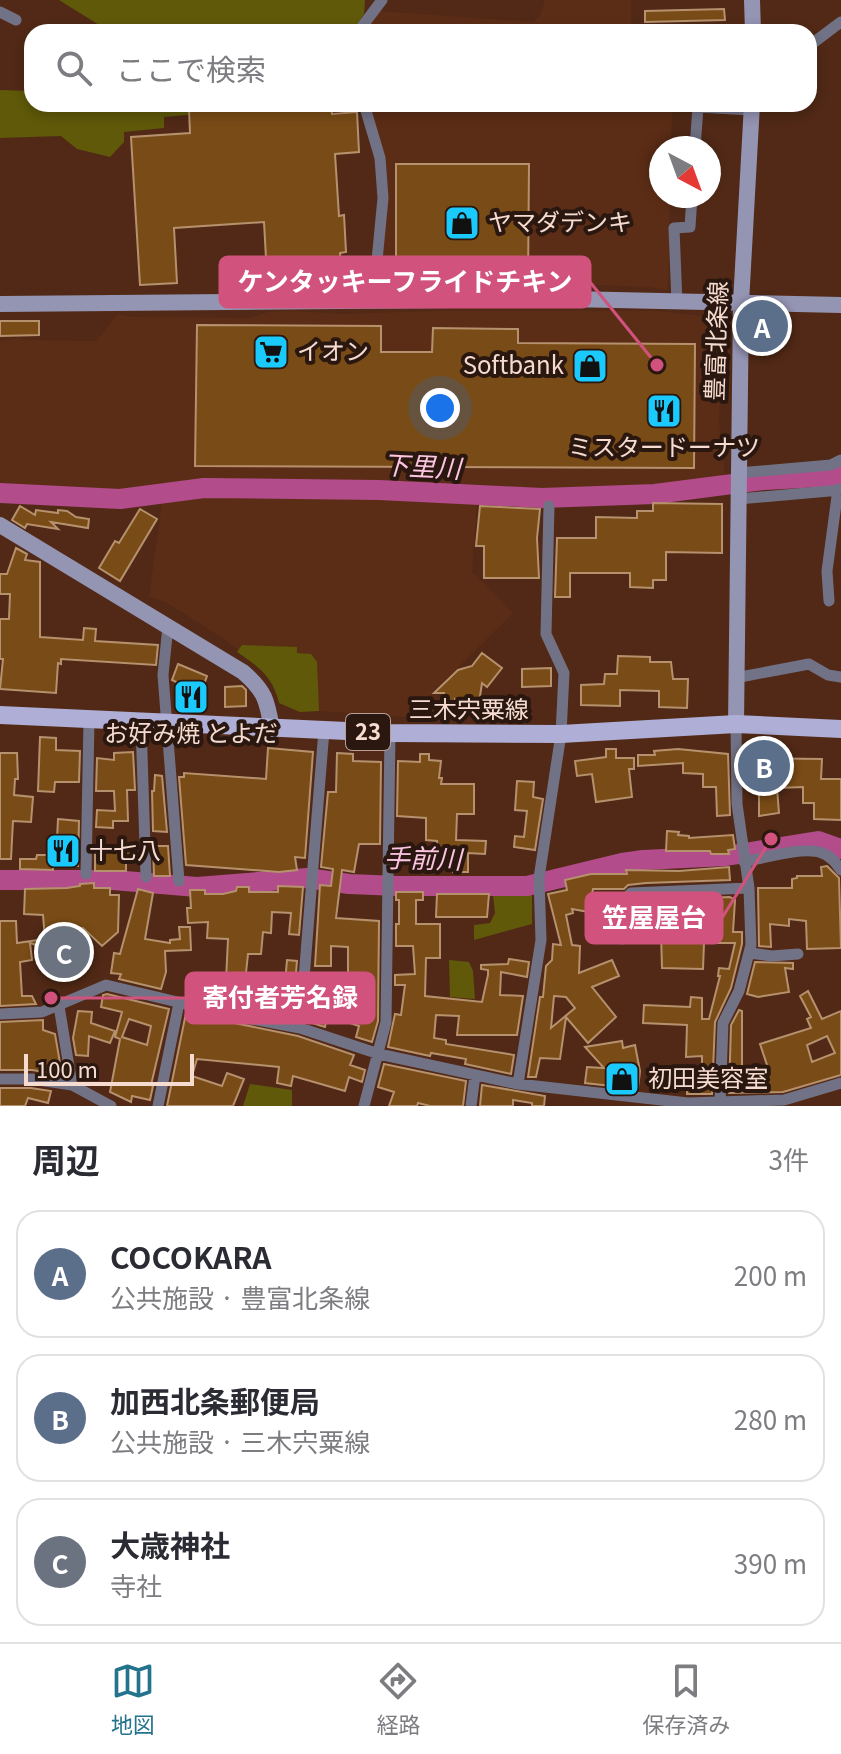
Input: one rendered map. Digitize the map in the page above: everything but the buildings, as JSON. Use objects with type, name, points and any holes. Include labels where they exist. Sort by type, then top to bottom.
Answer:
[{"type":"main road","name":"三木宍粟線","points":[[0,715],[390,733],[561,734],[736,724],[841,729]]},
{"type":"street","points":[[362,24],[372,6],[382,0]]},
{"type":"street","points":[[752,0],[753,24]]},
{"type":"street","points":[[0,12],[16,20]]},
{"type":"street","points":[[817,40],[841,22]]},
{"type":"street","points":[[366,112],[380,158],[383,198],[373,302]]},
{"type":"street","points":[[696,136],[698,112]]},
{"type":"street","name":"豊富北条線","points":[[736,724],[741,303],[751,112]]},
{"type":"street","points":[[677,303],[674,228],[690,227],[691,208]]},
{"type":"street","points":[[0,304],[569,299],[841,305]]},
{"type":"street","points":[[738,473],[831,465],[841,460]]},
{"type":"street","points":[[738,496],[839,490],[835,544],[827,571],[829,601]]},
{"type":"street","points":[[518,1084],[541,940],[539,882],[561,734],[564,673],[546,634],[549,506]]},
{"type":"street","points":[[0,525],[243,672],[261,688],[268,704],[272,729]]},
{"type":"street","points":[[168,626],[163,675],[179,881]]},
{"type":"street","points":[[735,678],[809,664],[828,675],[841,677]]},
{"type":"street","points":[[86,874],[89,720]]},
{"type":"street","points":[[141,723],[146,877]]},
{"type":"street","points":[[720,1103],[723,1023],[739,991],[750,953],[749,888],[737,804],[736,724]]},
{"type":"street","points":[[300,1028],[324,730]]},
{"type":"street","points":[[364,1106],[386,1022],[390,733]]},
{"type":"street","points":[[744,856],[820,852],[839,864]]},
{"type":"street","points":[[622,939],[623,902],[631,893],[749,888]]},
{"type":"street","points":[[750,953],[772,956],[798,954]]},
{"type":"street","points":[[0,1014],[42,1012],[106,985],[300,1028],[379,1054],[518,1084],[688,1105],[784,1100],[841,1083]]},
{"type":"street","points":[[158,1106],[179,1003]]},
{"type":"street","points":[[59,1006],[72,1085]]},
{"type":"street","points":[[471,1106],[475,1075]]},
{"type":"street","points":[[0,1079],[32,1079],[72,1085],[111,1106]]},
{"type":"shaded area","points":[[59,0],[365,0],[364,14],[358,24],[97,24]]},
{"type":"shaded area","points":[[545,0],[631,0],[631,24],[368,24],[377,11],[533,22],[540,16]]},
{"type":"shaded area","points":[[0,90],[24,91],[24,112],[220,112],[164,117],[164,128],[124,132],[124,142],[110,157],[77,149],[61,136],[0,138]]},
{"type":"shaded area","points":[[371,112],[672,112],[671,136],[649,136],[649,208],[670,208],[668,290],[570,284],[468,283],[380,293],[387,193]]},
{"type":"shaded area","points":[[659,311],[710,317],[728,330],[721,361],[719,421],[725,476],[573,490],[431,482],[432,498],[477,502],[472,572],[513,613],[408,717],[300,712],[279,703],[267,675],[227,641],[166,602],[149,597],[162,503],[168,502],[167,487],[78,493],[38,485],[0,483],[0,341],[19,338],[96,341],[118,314],[132,317],[250,318],[268,312],[343,314]]},
{"type":"shaded area","points":[[242,645],[297,647],[297,653],[311,654],[317,662],[319,711],[300,712],[279,703],[264,673],[237,652]]},
{"type":"shaded area","points":[[532,894],[532,924],[474,940],[474,925],[490,923],[495,913],[493,895]]},
{"type":"shaded area","points":[[449,960],[469,962],[473,971],[475,999],[450,997]]},
{"type":"shaded area","points":[[250,1084],[292,1090],[292,1106],[243,1106]]},
{"type":"waterway","name":"下里川","points":[[0,493],[120,499],[204,488],[379,490],[542,498],[655,494],[764,480],[841,476]]},
{"type":"waterway","name":"手前川","points":[[0,880],[113,880],[197,887],[307,878],[398,886],[527,886],[643,860],[726,856],[818,841],[841,849]]},
{"type":"place","name":"ヤマダデンキ","points":[[462,223]]},
{"type":"place","name":"COCOKARA","points":[[762,326]]},
{"type":"place","name":"イオン","points":[[271,352]]},
{"type":"place","name":"ケンタッキーフライドチキン","points":[[657,365]]},
{"type":"place","name":"Softbank","points":[[590,366]]},
{"type":"place","name":"ミスタードーナツ","points":[[664,411]]},
{"type":"place","name":"お好み焼 とよだ","points":[[191,697]]},
{"type":"place","name":"加西北条郵便局","points":[[764,766]]},
{"type":"place","name":"笠屋屋台","points":[[771,839]]},
{"type":"place","name":"十七八","points":[[63,851]]},
{"type":"place","name":"大歳神社","points":[[64,952]]},
{"type":"place","name":"寄付者芳名録","points":[[51,998]]},
{"type":"place","name":"初田美容室","points":[[622,1079]]}]
